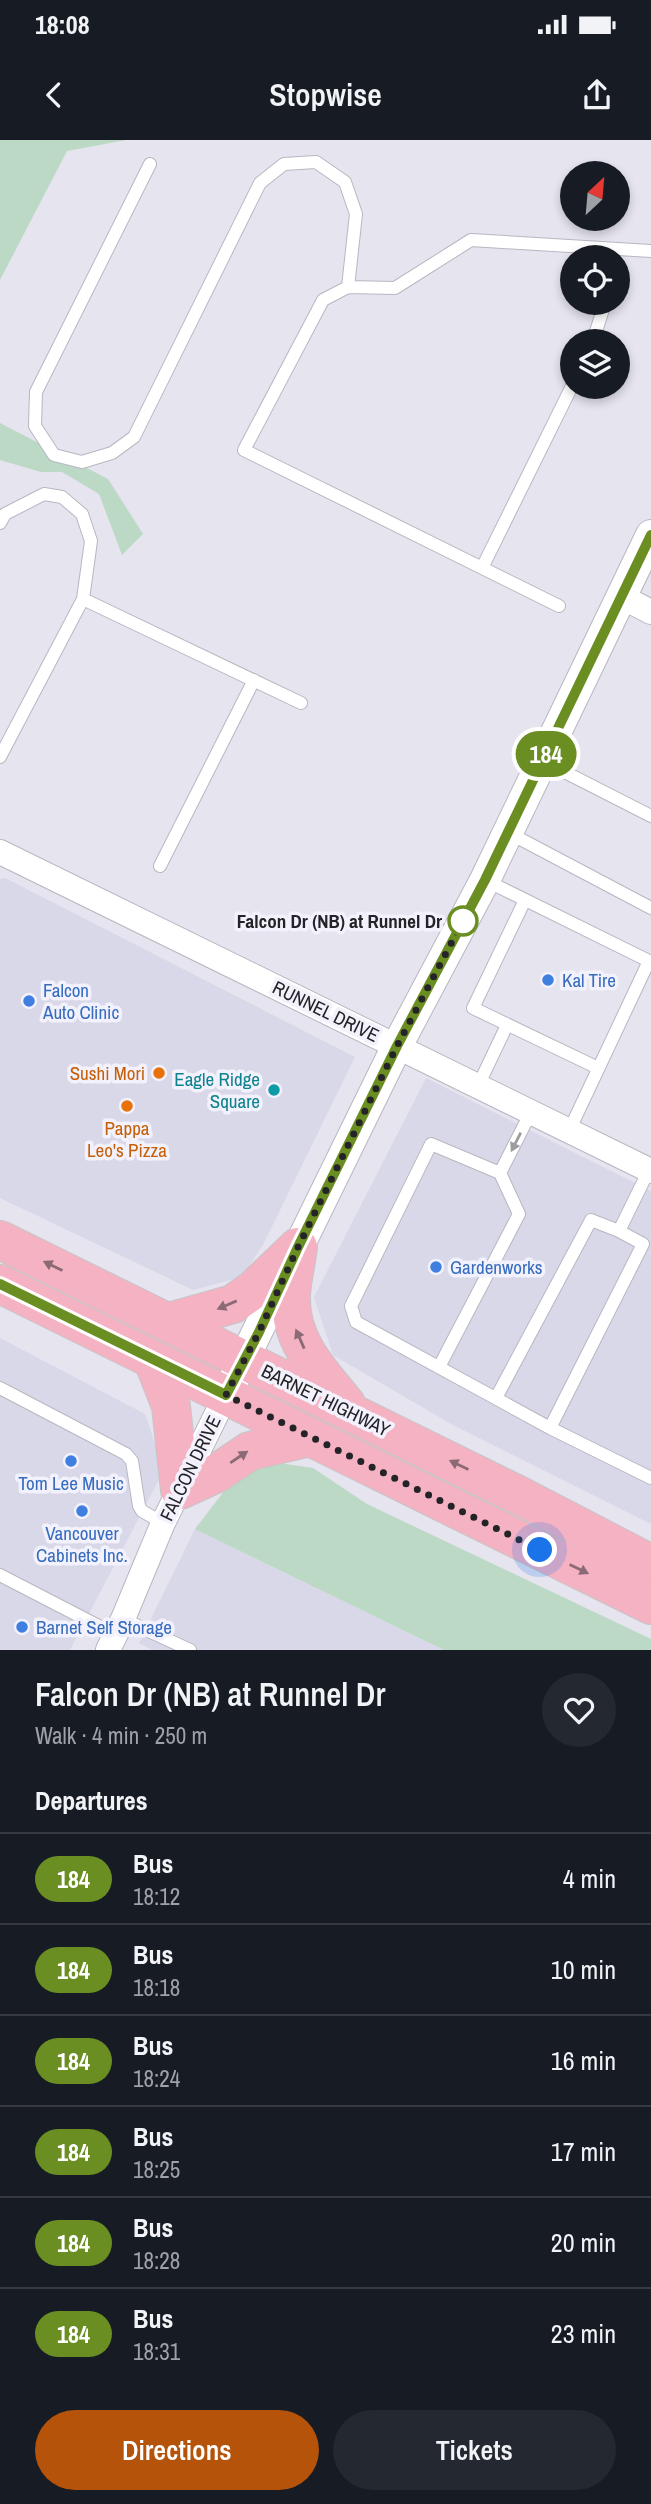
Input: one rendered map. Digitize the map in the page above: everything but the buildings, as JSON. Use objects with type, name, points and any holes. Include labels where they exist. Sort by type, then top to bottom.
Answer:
[{"type":"main road","name":"BARNET HIGHWAY","points":[[0,1240],[354,1413],[651,1564]]},
{"type":"main road","points":[[169,1322],[233,1304],[253,1290],[298,1247]]},
{"type":"main road","points":[[298,1247],[291,1297],[293,1323],[298,1340],[312,1362],[354,1413]]},
{"type":"main road","name":"BARNET HIGHWAY","points":[[0,1284],[651,1605]]},
{"type":"main road","points":[[153,1360],[171,1406],[172,1507]]},
{"type":"main road","points":[[172,1507],[250,1451],[310,1437]]},
{"type":"street","name":"FALCON DRIVE","points":[[116,1635],[172,1507],[226,1395],[397,1046],[485,880],[651,535]]},
{"type":"street","points":[[622,597],[651,612]]},
{"type":"street","name":"RUNNEL DRIVE","points":[[0,852],[650,1169]]},
{"type":"lane","points":[[150,164],[36,392],[35,426],[54,455],[82,462],[112,453],[134,437],[260,183],[284,164],[316,162],[345,183],[356,214],[348,288]]},
{"type":"lane","points":[[559,606],[244,450],[323,300],[348,288],[395,288],[471,240],[560,248]]},
{"type":"lane","points":[[630,253],[651,251]]},
{"type":"lane","points":[[482,568],[566,399]]},
{"type":"lane","points":[[0,523],[5,514],[44,494],[62,497],[82,514],[91,541],[83,599],[0,757]]},
{"type":"lane","points":[[83,599],[302,703]]},
{"type":"lane","points":[[160,866],[254,680]]},
{"type":"lane","points":[[543,761],[651,816]]},
{"type":"lane","points":[[508,832],[651,908]]},
{"type":"lane","points":[[485,880],[649,961],[569,1131]]},
{"type":"lane","points":[[525,900],[473,1008],[598,1068]]},
{"type":"lane","points":[[478,1086],[507,1025]]},
{"type":"lane","points":[[500,1173],[531,1112]]},
{"type":"lane","points":[[439,1367],[519,1214],[500,1173],[431,1144],[351,1306],[356,1322],[550,1428],[651,1478]]},
{"type":"lane","points":[[619,1231],[650,1169]]},
{"type":"lane","points":[[496,1398],[590,1220],[643,1244],[550,1428]]},
{"type":"lane","points":[[0,1388],[126,1454],[132,1461],[142,1511],[172,1507]]},
{"type":"lane","points":[[0,1575],[116,1635],[190,1650]]},
{"type":"shaded area","points":[[5,878],[355,1057],[264,1243],[242,1277],[193,1290],[0,1198],[0,879]]},
{"type":"shaded area","points":[[426,1078],[651,1191],[651,1524],[451,1424],[333,1355],[314,1297]]},
{"type":"shaded area","points":[[0,1338],[145,1414],[164,1470],[70,1650],[0,1650]]},
{"type":"shaded area","points":[[195,1529],[444,1650],[152,1650],[139,1643]]},
{"type":"green space","points":[[0,140],[126,140],[67,151],[0,280]]},
{"type":"green space","points":[[0,423],[108,479],[143,534],[122,555],[99,494],[62,472],[41,472],[0,460]]},
{"type":"green space","points":[[272,1462],[313,1468],[367,1504],[651,1639],[651,1650],[444,1650],[195,1529],[231,1482]]},
{"type":"bus line","name":"184","points":[[0,1284],[226,1395],[397,1046],[485,880],[651,535]]},
{"type":"place","name":"Falcon Dr (NB) at Runnel Dr","points":[[463,921]]},
{"type":"place","name":"Kal Tire","points":[[548,980]]},
{"type":"place","name":"Falcon Auto Clinic","points":[[29,1001]]},
{"type":"place","name":"Sushi Mori","points":[[159,1073]]},
{"type":"place","name":"Eagle Ridge Square","points":[[274,1090]]},
{"type":"place","name":"Pappa Leo's Pizza","points":[[127,1106]]},
{"type":"place","name":"Gardenworks","points":[[436,1267]]},
{"type":"place","name":"Tom Lee Music","points":[[71,1461]]},
{"type":"place","name":"Vancouver Cabinets Inc.","points":[[82,1511]]},
{"type":"place","name":"Barnet Self Storage","points":[[22,1627]]},
{"type":"route","points":[[463,921],[397,1046],[226,1395],[540,1550]]}]
